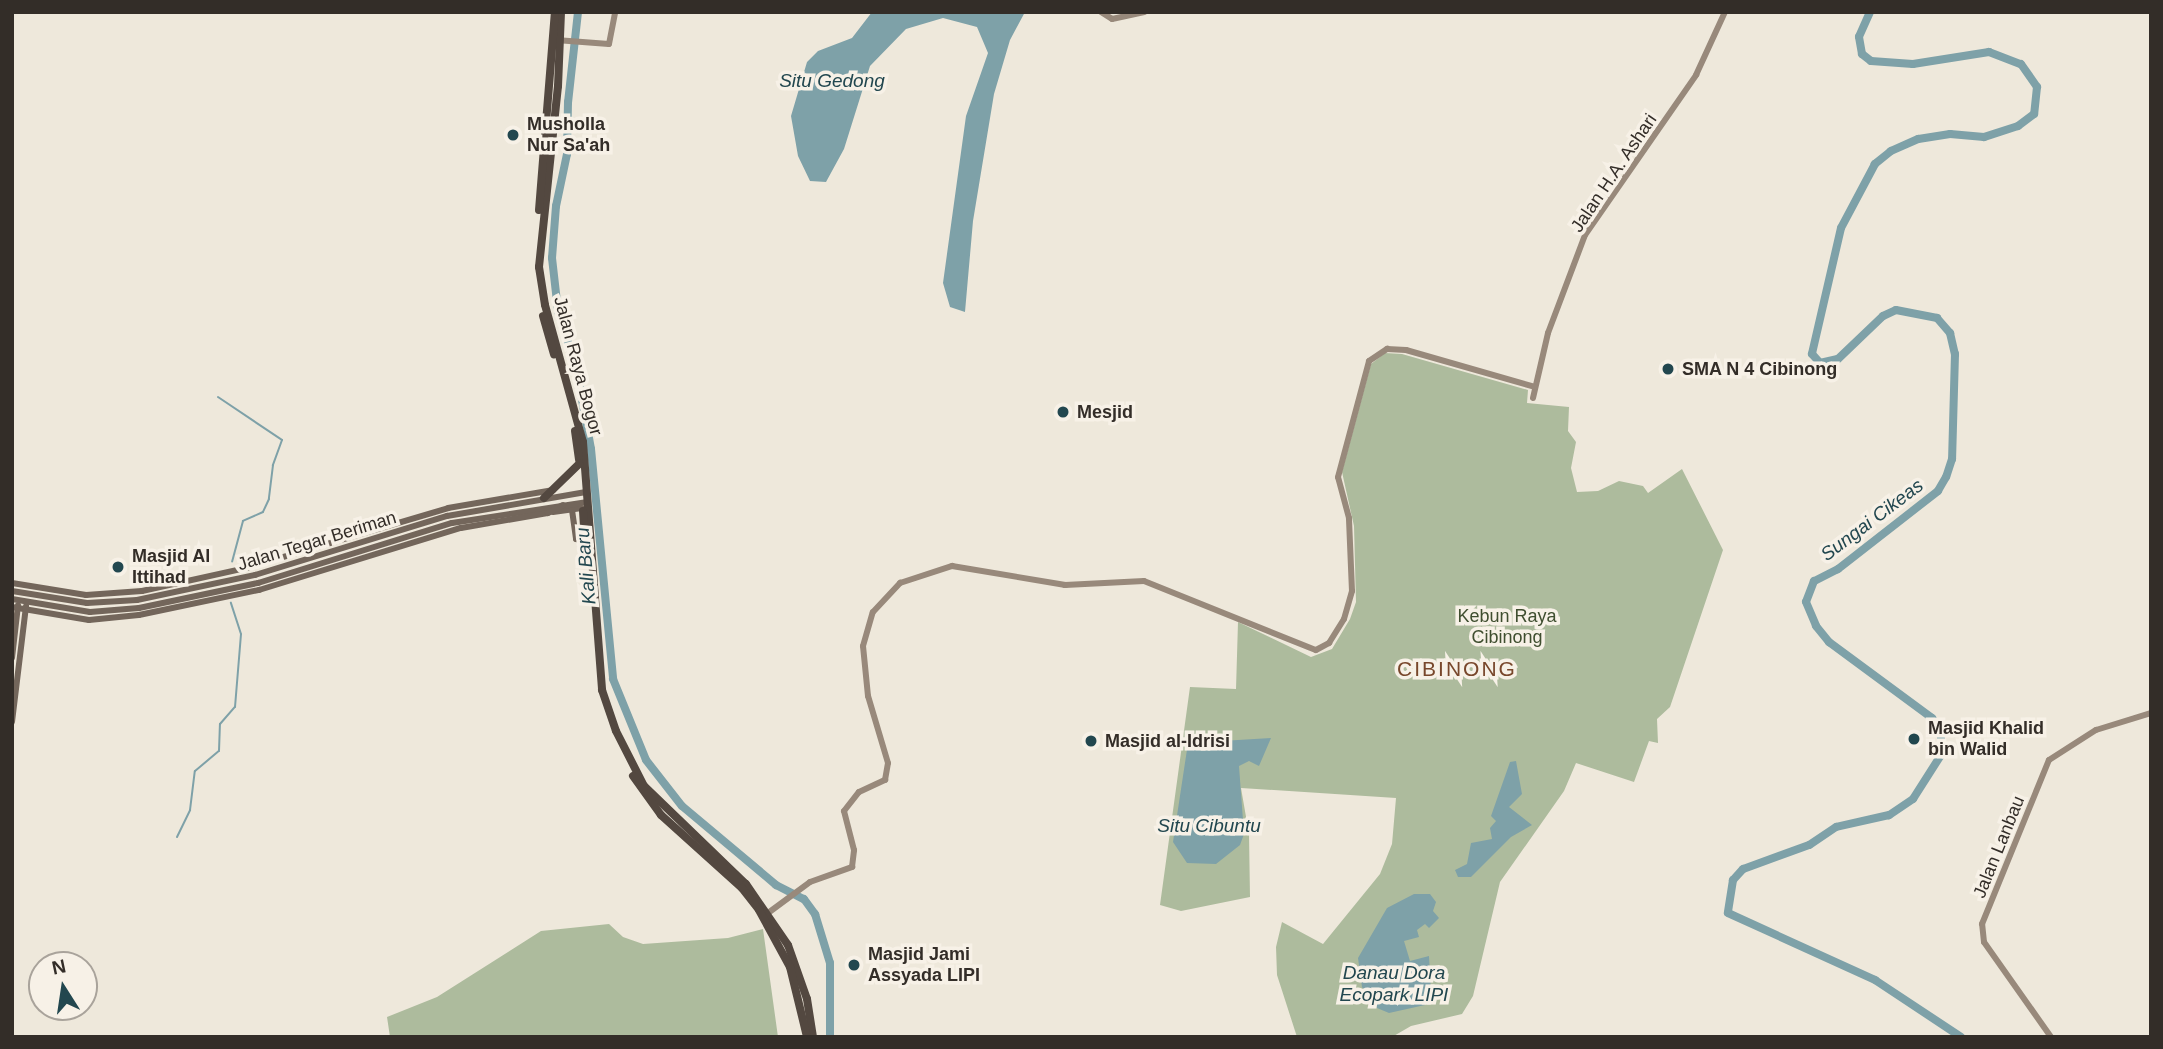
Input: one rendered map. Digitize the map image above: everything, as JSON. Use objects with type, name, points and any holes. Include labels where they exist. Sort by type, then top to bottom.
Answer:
[{"type":"highway","name":"Jalan Raya Bogor","points":[[555,12],[561,40]]},
{"type":"highway","name":"Jalan Raya Bogor","points":[[561,12],[561,40],[534,279],[574,425],[584,499],[584,541],[588,552]]},
{"type":"highway","name":"Jalan Raya Bogor","points":[[549,144],[540,278],[579,423],[597,691],[632,770],[661,815],[742,888],[759,911],[790,967],[807,1037]]},
{"type":"highway","points":[[544,498],[579,464]]},
{"type":"highway","name":"Jalan Raya Bogor","points":[[632,770],[666,811],[746,884],[768,913],[801,978],[813,1037]]},
{"type":"main road","name":"Jalan Tegar Beriman","points":[[27,597],[111,603],[255,575],[447,516],[553,490]]},
{"type":"main road","name":"Jalan Tegar Beriman","points":[[12,583],[86,596],[142,591],[246,568],[448,508],[512,500],[584,499]]},
{"type":"main road","name":"Jalan Tegar Beriman","points":[[16,595],[104,612],[258,583],[452,523],[584,499]]},
{"type":"main road","points":[[548,513],[572,510],[584,499]]},
{"type":"main road","name":"Jalan Tegar Beriman","points":[[19,608],[97,620],[162,611],[259,590],[461,528],[548,513],[565,504]]},
{"type":"main road","points":[[572,510],[576,539],[584,541]]},
{"type":"main road","points":[[255,575],[258,583]]},
{"type":"main road","points":[[12,722],[19,608],[16,595]]},
{"type":"main road","points":[[12,658],[19,608],[27,597]]},
{"type":"street","points":[[561,40],[612,42],[615,12]]},
{"type":"street","points":[[1107,16],[1144,12]]},
{"type":"street","name":"Jalan H.A. Ashari","points":[[1533,398],[1552,321],[1585,235],[1696,75],[1725,12]]},
{"type":"street","points":[[768,913],[803,886],[852,867],[854,850],[844,811],[859,792],[887,775],[884,738],[864,680],[863,646],[873,612],[900,583],[953,566],[1065,586],[1144,581],[1316,650],[1329,643],[1344,619],[1353,585],[1349,518],[1338,477],[1369,361],[1387,349],[1406,350],[1535,387]]},
{"type":"street","name":"Jalan Lanbau","points":[[2051,1037],[1984,942],[1982,924],[2049,760],[2096,730],[2151,713]]},
{"type":"green space","name":"Kebun Raya Cibinong","points":[[1385,353],[1402,354],[1528,390],[1527,403],[1569,407],[1568,431],[1576,442],[1571,468],[1577,492],[1598,491],[1619,481],[1643,486],[1648,493],[1682,469],[1723,550],[1670,707],[1657,719],[1658,743],[1649,741],[1634,782],[1576,763],[1564,791],[1500,882],[1473,996],[1462,1014],[1411,1026],[1392,1037],[1297,1037],[1277,975],[1276,947],[1282,922],[1323,944],[1380,874],[1392,844],[1396,798],[1241,788],[1249,834],[1250,897],[1181,911],[1160,905],[1190,687],[1236,689],[1238,622],[1311,657],[1332,649],[1350,619],[1356,602],[1354,526],[1342,472],[1371,364]]},
{"type":"green space","points":[[609,924],[623,937],[643,944],[728,938],[763,929],[778,1037],[390,1037],[387,1017],[437,997],[541,931]]},
{"type":"water","name":"Situ Gedong","points":[[872,12],[1025,12],[1010,40],[994,94],[973,221],[965,312],[950,307],[943,283],[966,116],[988,53],[977,27],[943,18],[906,29],[870,66],[844,149],[826,182],[810,181],[798,156],[791,116],[807,62],[818,51],[852,38]]},
{"type":"water","name":"Situ Cibuntu","points":[[1271,738],[1259,766],[1249,761],[1239,766],[1244,834],[1240,845],[1216,864],[1187,863],[1173,842],[1188,743]]},
{"type":"water","points":[[1516,761],[1522,794],[1509,807],[1532,825],[1511,837],[1471,877],[1458,877],[1455,870],[1467,864],[1471,843],[1492,839],[1490,828],[1496,821],[1491,816],[1510,762]]},
{"type":"water","name":"Danau Dora Ecopark LIPI","points":[[1414,894],[1430,894],[1436,902],[1433,911],[1439,918],[1429,928],[1425,924],[1417,930],[1419,937],[1404,941],[1410,961],[1429,956],[1431,993],[1425,1005],[1389,1013],[1377,1008],[1362,987],[1358,958],[1387,908]]},
{"type":"waterway","name":"Kali Baru","points":[[578,12],[568,102],[567,154],[556,206],[552,258],[558,311],[576,367],[591,449],[613,679],[646,760],[682,806],[776,885],[804,899],[815,914],[830,963],[830,1037]]},
{"type":"waterway","name":"Sungai Cikeas","points":[[1870,12],[1859,37],[1862,54],[1871,61],[1913,64],[1989,52],[2021,64],[2037,87],[2034,114],[2018,126],[1984,137],[1950,134],[1918,139],[1891,151],[1875,164],[1841,228],[1812,354],[1820,363],[1838,359],[1883,316],[1896,310],[1937,318],[1950,333],[1955,354],[1952,459],[1946,477],[1938,491],[1838,569],[1814,581],[1806,602],[1816,626],[1829,642],[1932,718],[1941,729],[1941,755],[1913,799],[1889,815],[1836,827],[1809,845],[1743,869],[1733,880],[1728,913],[1875,980],[1961,1037]]},
{"type":"waterway","points":[[218,397],[282,440],[273,465],[269,499],[263,512],[243,521],[232,562]]},
{"type":"waterway","points":[[177,837],[190,810],[195,771],[219,751],[220,724],[235,707],[241,634],[231,603]]},
{"type":"place","name":"Musholla Nur Sa'ah","points":[[513,135]]},
{"type":"place","name":"SMA N 4 Cibinong","points":[[1668,369]]},
{"type":"place","name":"Mesjid","points":[[1063,412]]},
{"type":"place","name":"Masjid Al Ittihad","points":[[118,567]]},
{"type":"place","name":"Masjid Khalid bin Walid","points":[[1914,739]]},
{"type":"place","name":"Masjid al-Idrisi","points":[[1091,741]]},
{"type":"place","name":"Masjid Jami Assyada LIPI","points":[[854,965]]},
{"type":"district","name":"CIBINONG","points":[[1457,669]]}]
